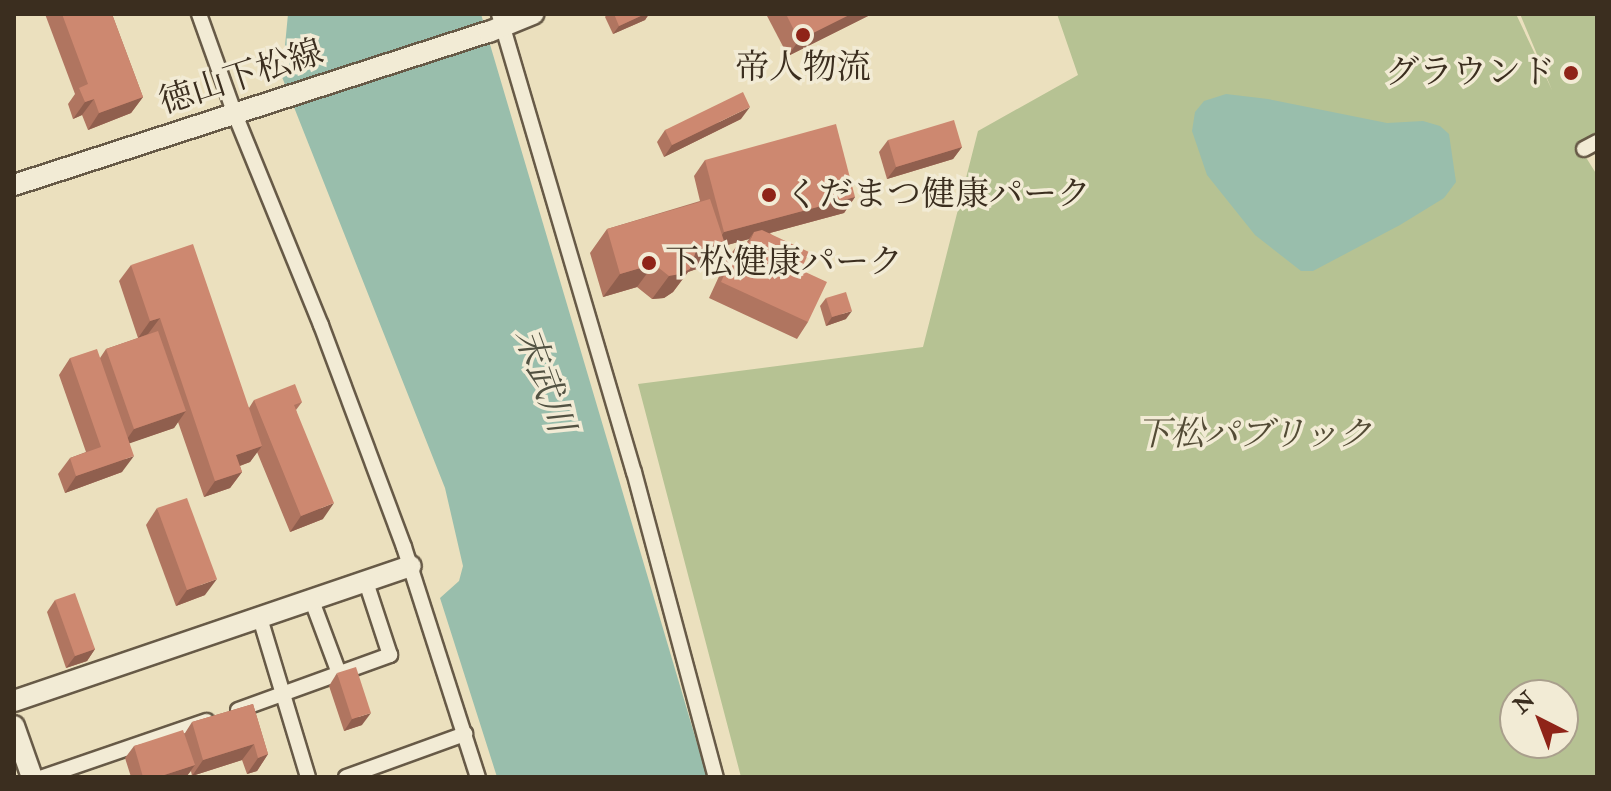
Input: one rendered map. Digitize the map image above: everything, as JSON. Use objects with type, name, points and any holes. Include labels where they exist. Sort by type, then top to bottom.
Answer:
[{"type":"main road","name":"徳山下松線","points":[[14,185],[533,14]]},
{"type":"main road","points":[[14,701],[411,566]]},
{"type":"main road","points":[[14,726],[32,777]]},
{"type":"street","points":[[199,14],[234,112],[321,325],[411,566],[478,777]]},
{"type":"street","points":[[497,24],[634,472],[716,777]]},
{"type":"street","points":[[43,777],[340,676],[390,655],[366,582]]},
{"type":"street","points":[[312,601],[340,676]]},
{"type":"street","points":[[260,618],[308,777]]},
{"type":"street","points":[[346,777],[465,734]]},
{"type":"green space","name":"下松パブリック","points":[[1057,14],[1516,14],[1552,90],[1520,14],[1597,14],[1597,132],[1577,143],[1597,175],[1597,777],[741,777],[638,384],[923,347],[978,131],[1078,75]]},
{"type":"water","name":"末武川","points":[[288,14],[481,14],[707,777],[497,777],[440,598],[459,581],[463,566],[445,488],[282,77]]},
{"type":"water","points":[[1226,94],[1268,99],[1387,123],[1423,121],[1440,126],[1449,134],[1456,182],[1444,198],[1400,225],[1313,271],[1301,271],[1255,235],[1207,175],[1192,131],[1195,112],[1204,101]]},
{"type":"building","points":[[62,14],[112,14],[143,97],[99,113],[94,99],[85,102],[79,88],[88,84]]},
{"type":"building","points":[[614,14],[645,14],[619,26]]},
{"type":"building","points":[[786,14],[851,14],[799,40]]},
{"type":"building","points":[[743,92],[750,107],[672,145],[665,130]]},
{"type":"building","points":[[954,120],[962,147],[896,167],[888,140]]},
{"type":"building","name":"くだまつ健康パーク","points":[[836,124],[855,197],[724,232],[705,160]]},
{"type":"building","points":[[710,199],[724,241],[696,251],[690,269],[680,274],[669,276],[654,264],[620,274],[607,229]]},
{"type":"building","points":[[762,230],[809,252],[801,270],[827,282],[808,322],[721,282],[739,243],[747,247],[754,232]]},
{"type":"building","points":[[193,244],[262,446],[236,455],[242,472],[215,481],[160,318],[150,321],[131,265]]},
{"type":"building","points":[[846,292],[852,311],[832,317],[826,298]]},
{"type":"building","points":[[158,331],[186,411],[134,429],[106,349]]},
{"type":"building","points":[[97,349],[134,456],[76,476],[70,458],[101,447],[70,358]]},
{"type":"building","points":[[295,384],[302,402],[294,405],[334,503],[301,516],[254,400]]},
{"type":"building","points":[[187,498],[217,579],[187,590],[157,508]]},
{"type":"building","points":[[75,593],[95,649],[75,656],[55,600]]},
{"type":"building","points":[[356,667],[371,713],[352,719],[337,673]]},
{"type":"building","points":[[253,704],[268,754],[258,758],[254,744],[203,760],[192,722]]},
{"type":"building","points":[[183,730],[195,765],[158,777],[143,777],[134,746]]},
{"type":"place","name":"帝人物流","points":[[803,35]]},
{"type":"place","name":"グラウンド","points":[[1571,73]]},
{"type":"place","name":"くだまつ健康パーク","points":[[769,195]]},
{"type":"place","name":"下松健康パーク","points":[[649,263]]}]
